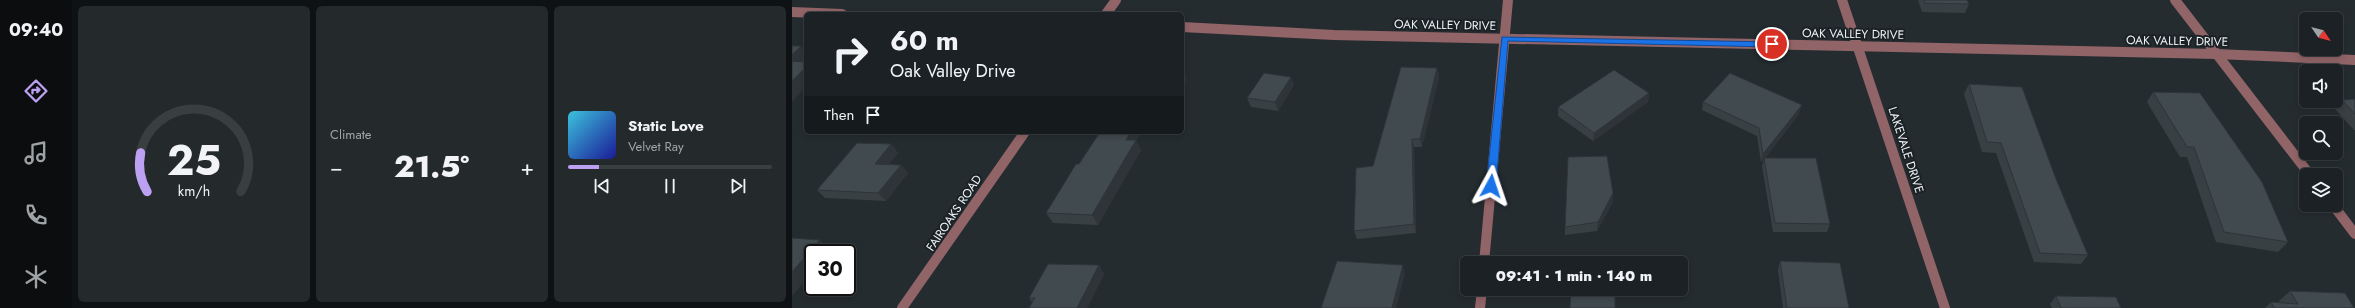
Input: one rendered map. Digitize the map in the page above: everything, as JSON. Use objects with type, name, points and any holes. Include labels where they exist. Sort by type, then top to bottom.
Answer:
[{"type":"street","points":[[1107,12],[1116,0]]},
{"type":"street","points":[[1485,256],[1508,0]]},
{"type":"street","name":"LAKEVALE DRIVE","points":[[1842,0],[1945,308]]},
{"type":"street","points":[[2175,0],[2305,168]]},
{"type":"street","points":[[792,12],[804,12]]},
{"type":"street","name":"OAK VALLEY DRIVE","points":[[1184,27],[1334,35],[2216,54],[2355,60]]},
{"type":"street","name":"FAIROAKS ROAD","points":[[902,308],[1024,134]]},
{"type":"street","points":[[2338,212],[2355,234]]},
{"type":"street","points":[[1480,308],[1481,296]]},
{"type":"building","points":[[1924,0],[1967,0],[1969,4],[1925,3]]},
{"type":"building","points":[[792,46],[801,46],[792,55]]},
{"type":"building","points":[[792,61],[804,62],[804,69],[792,81]]},
{"type":"building","points":[[1401,67],[1437,68],[1420,139],[1412,139],[1414,224],[1354,231],[1356,168],[1373,166]]},
{"type":"building","points":[[1614,70],[1649,93],[1594,133],[1558,107]]},
{"type":"building","points":[[1264,73],[1291,77],[1275,102],[1247,98]]},
{"type":"building","points":[[1730,73],[1802,105],[1763,154],[1759,128],[1703,102]]},
{"type":"building","points":[[1969,84],[2022,87],[2056,179],[2088,255],[2040,253],[2001,143],[1987,142]]},
{"type":"building","points":[[2153,92],[2200,93],[2262,182],[2288,242],[2224,232],[2194,147],[2187,147]]},
{"type":"building","points":[[2355,99],[2355,114],[2343,101]]},
{"type":"building","points":[[1099,134],[1130,134],[1126,140],[1136,140],[1092,215],[1046,213],[1076,164],[1079,164]]},
{"type":"building","points":[[857,143],[891,144],[875,164],[901,165],[878,193],[817,190]]},
{"type":"building","points":[[1607,156],[1613,193],[1598,222],[1565,227],[1568,157]]},
{"type":"building","points":[[1764,158],[1816,158],[1830,224],[1775,223]]},
{"type":"building","points":[[792,238],[820,240],[816,244],[804,244],[804,258],[792,272]]},
{"type":"building","points":[[1337,261],[1403,265],[1392,308],[1321,308]]},
{"type":"building","points":[[1780,261],[1840,263],[1849,308],[1787,308]]},
{"type":"building","points":[[1048,264],[1099,265],[1077,308],[1029,308],[1035,298],[1029,298]]},
{"type":"building","points":[[2290,291],[2345,293],[2354,308],[2274,308],[2271,302],[2298,304]]},
{"type":"building","points":[[1571,296],[1615,296],[1615,308],[1570,308]]},
{"type":"building","points":[[2056,296],[2116,297],[2121,308],[2061,308]]},
{"type":"route","points":[[1491,186],[1504,39],[1772,44]]}]
